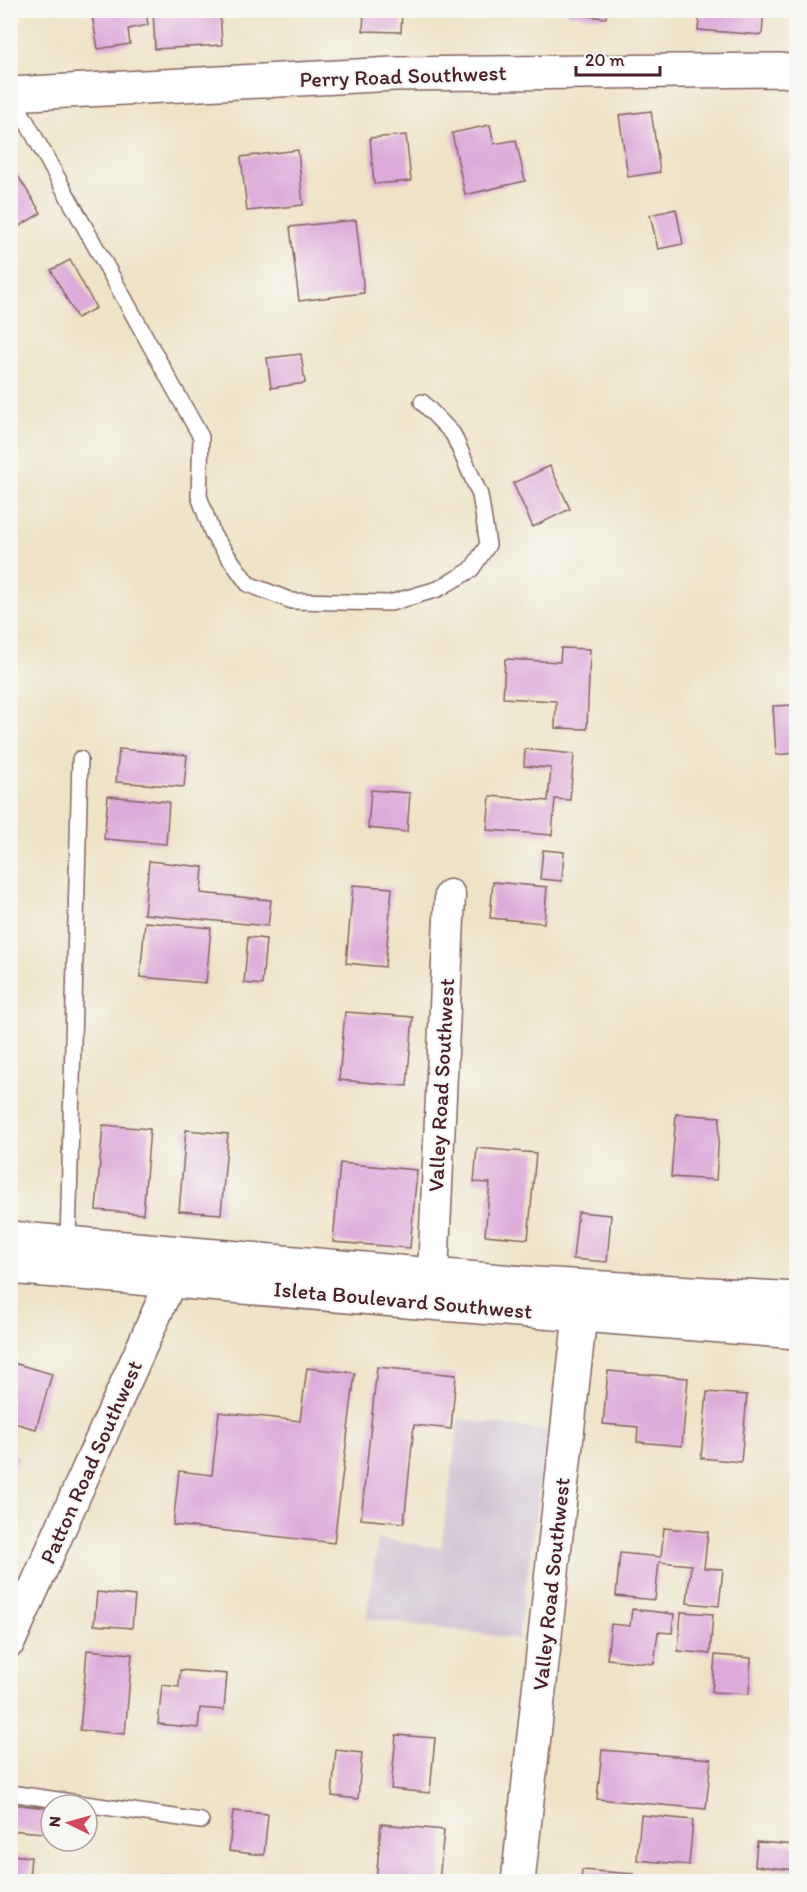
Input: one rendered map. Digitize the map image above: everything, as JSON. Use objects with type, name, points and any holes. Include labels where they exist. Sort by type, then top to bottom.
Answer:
[{"type":"main road","name":"Perry Road Southwest","points":[[11,94],[394,74],[781,70],[796,72]]},
{"type":"main road","name":"Isleta Boulevard Southwest","points":[[10,1238],[68,1258],[171,1281],[582,1301],[796,1299]]},
{"type":"main road","name":"Isleta Boulevard Southwest","points":[[10,1267],[68,1258],[433,1275],[582,1301],[796,1332]]},
{"type":"main road","name":"Valley Road Southwest","points":[[518,1881],[582,1301]]},
{"type":"street","name":"Valley Road Southwest","points":[[433,1275],[450,895]]},
{"type":"street","name":"Patton Road Southwest","points":[[10,1642],[171,1281]]},
{"type":"lane","points":[[11,94],[201,437],[199,496],[213,536],[248,584],[292,601],[390,603],[438,589],[471,570],[488,545],[480,495],[453,434],[422,402]]},
{"type":"lane","points":[[68,1258],[80,759]]},
{"type":"lane","points":[[10,1794],[201,1821]]},
{"type":"shaded area","points":[[459,1419],[547,1431],[518,1639],[366,1618],[378,1539],[441,1548]]},
{"type":"building","points":[[91,10],[146,10],[148,25],[128,29],[130,44],[98,49]]},
{"type":"building","points":[[153,10],[220,10],[222,45],[155,49]]},
{"type":"building","points":[[364,10],[402,10],[401,32],[363,31]]},
{"type":"building","points":[[567,10],[607,10],[606,18],[567,14]]},
{"type":"building","points":[[700,10],[764,10],[762,35],[698,30]]},
{"type":"building","points":[[651,111],[660,172],[628,177],[619,115]]},
{"type":"building","points":[[490,125],[494,144],[516,140],[525,181],[465,195],[452,133]]},
{"type":"building","points":[[406,135],[411,181],[374,184],[370,138]]},
{"type":"building","points":[[298,150],[303,205],[247,211],[241,157]]},
{"type":"building","points":[[10,163],[41,213],[10,232]]},
{"type":"building","points":[[676,209],[683,244],[658,249],[650,215]]},
{"type":"building","points":[[356,220],[364,293],[299,301],[290,227]]},
{"type":"building","points":[[70,260],[96,308],[77,318],[51,270]]},
{"type":"building","points":[[301,354],[305,383],[271,388],[267,358]]},
{"type":"building","points":[[550,466],[570,509],[533,527],[513,483]]},
{"type":"building","points":[[561,648],[590,649],[587,729],[555,728],[556,701],[503,698],[505,659],[560,662]]},
{"type":"building","points":[[796,705],[796,753],[776,755],[773,706]]},
{"type":"building","points":[[119,749],[187,755],[184,787],[116,782]]},
{"type":"building","points":[[525,749],[574,754],[570,800],[555,799],[552,835],[487,830],[490,796],[548,801],[551,768],[524,766]]},
{"type":"building","points":[[371,790],[410,793],[407,832],[368,828]]},
{"type":"building","points":[[108,796],[169,802],[166,844],[104,839]]},
{"type":"building","points":[[543,850],[564,852],[562,881],[540,879]]},
{"type":"building","points":[[149,861],[203,867],[201,893],[271,900],[268,926],[144,914]]},
{"type":"building","points":[[493,882],[547,887],[544,923],[490,918]]},
{"type":"building","points":[[353,885],[392,888],[385,967],[346,963]]},
{"type":"building","points":[[145,922],[211,928],[206,983],[140,977]]},
{"type":"building","points":[[248,937],[266,939],[262,985],[244,983]]},
{"type":"building","points":[[345,1012],[413,1017],[407,1086],[339,1080]]},
{"type":"building","points":[[676,1114],[720,1117],[716,1180],[671,1177]]},
{"type":"building","points":[[103,1125],[150,1129],[143,1214],[96,1210]]},
{"type":"building","points":[[186,1130],[228,1134],[221,1214],[179,1211]]},
{"type":"building","points":[[477,1148],[536,1153],[528,1239],[485,1235],[490,1183],[474,1182]]},
{"type":"building","points":[[340,1163],[417,1170],[410,1248],[333,1242]]},
{"type":"building","points":[[578,1212],[611,1215],[607,1262],[573,1259]]},
{"type":"building","points":[[10,1362],[52,1374],[36,1429],[10,1422]]},
{"type":"building","points":[[377,1367],[456,1375],[451,1429],[414,1425],[404,1523],[361,1519]]},
{"type":"building","points":[[307,1368],[355,1373],[334,1543],[173,1525],[179,1471],[212,1475],[219,1412],[300,1421]]},
{"type":"building","points":[[608,1371],[688,1378],[682,1446],[637,1442],[638,1427],[603,1424]]},
{"type":"building","points":[[707,1392],[747,1395],[741,1462],[701,1458]]},
{"type":"building","points":[[10,1453],[19,1457],[10,1475]]},
{"type":"building","points":[[664,1528],[708,1532],[704,1568],[723,1569],[719,1606],[687,1603],[691,1565],[659,1562],[655,1600],[616,1596],[620,1553],[661,1557]]},
{"type":"building","points":[[97,1592],[135,1596],[132,1628],[94,1625]]},
{"type":"building","points":[[632,1609],[674,1614],[672,1633],[658,1632],[654,1664],[607,1659],[611,1624],[630,1626]]},
{"type":"building","points":[[681,1612],[713,1614],[710,1654],[678,1651]]},
{"type":"building","points":[[87,1650],[132,1654],[125,1734],[80,1730]]},
{"type":"building","points":[[715,1655],[751,1658],[749,1694],[712,1692]]},
{"type":"building","points":[[180,1670],[227,1674],[224,1710],[200,1708],[198,1728],[158,1724],[162,1685],[179,1687]]},
{"type":"building","points":[[396,1735],[435,1738],[430,1793],[391,1789]]},
{"type":"building","points":[[336,1750],[362,1753],[358,1799],[332,1796]]},
{"type":"building","points":[[602,1750],[711,1759],[706,1809],[597,1799]]},
{"type":"building","points":[[12,1804],[39,1807],[39,1833],[10,1830]]},
{"type":"building","points":[[233,1811],[268,1814],[264,1855],[229,1851]]},
{"type":"building","points":[[641,1815],[693,1820],[689,1865],[637,1860]]},
{"type":"building","points":[[381,1824],[444,1830],[439,1882],[376,1882]]},
{"type":"building","points":[[10,1834],[14,1835],[12,1855],[31,1857],[29,1879],[10,1878]]},
{"type":"building","points":[[757,1842],[796,1845],[796,1870],[755,1866]]},
{"type":"building","points":[[582,1870],[634,1874],[634,1882],[581,1882]]},
{"type":"building","points":[[160,1876],[202,1880],[202,1882],[160,1882]]}]
